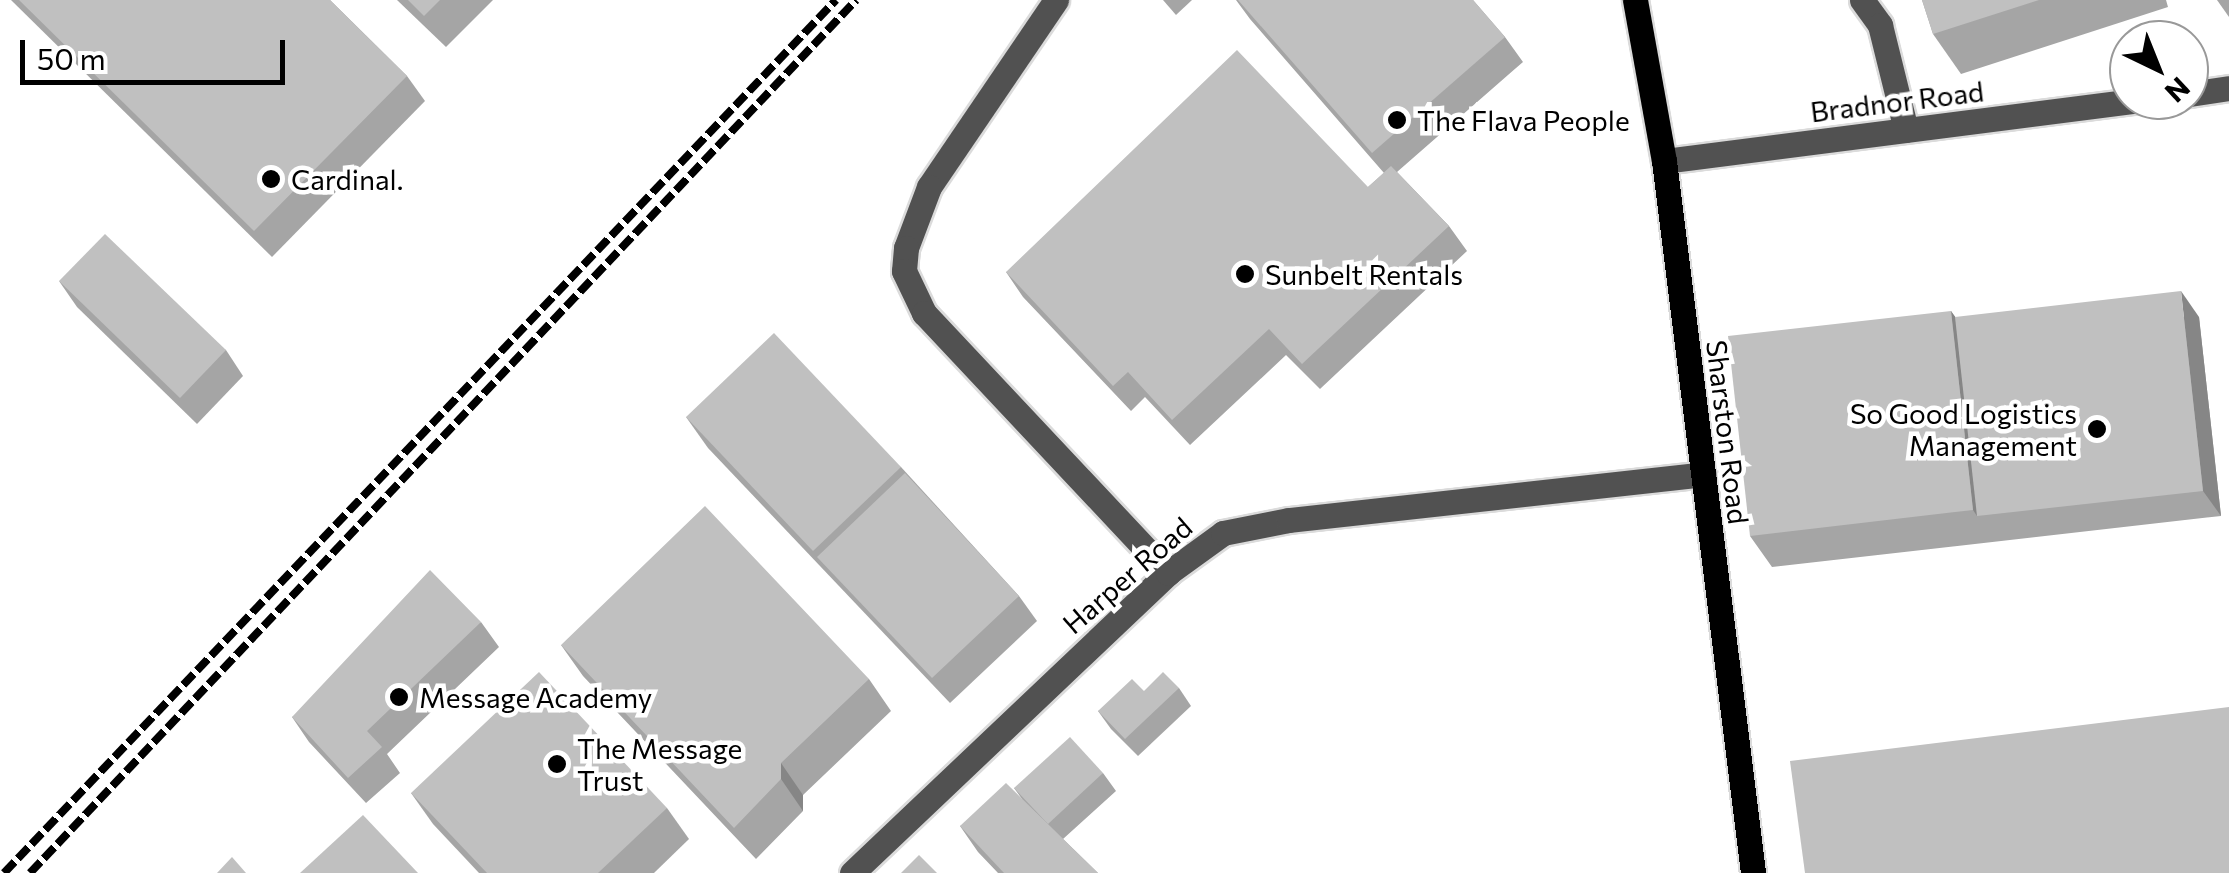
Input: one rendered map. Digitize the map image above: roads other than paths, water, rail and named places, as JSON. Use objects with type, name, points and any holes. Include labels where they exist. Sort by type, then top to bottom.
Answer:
[{"type":"main road","name":"Sharston Road","points":[[1636,0],[1664,161],[1753,873]]},
{"type":"street","points":[[1056,0],[930,187],[906,248],[904,271],[924,313],[1168,573]]},
{"type":"street","points":[[1862,0],[1880,25],[1906,130]]},
{"type":"street","name":"Bradnor Road","points":[[1664,161],[2109,104]]},
{"type":"street","name":"Harper Road","points":[[852,873],[1168,573],[1207,542],[1250,526],[1703,474]]},
{"type":"railway","points":[[4,873],[836,0]]},
{"type":"railway","points":[[30,873],[856,0]]},
{"type":"place","name":"The Flava People","points":[[1397,120]]},
{"type":"place","name":"Cardinal.","points":[[271,179]]},
{"type":"place","name":"Sunbelt Rentals","points":[[1245,274]]},
{"type":"place","name":"So Good Logistics Management","points":[[2097,429]]},
{"type":"place","name":"Message Academy","points":[[399,697]]},
{"type":"place","name":"The Message Trust","points":[[557,764]]}]
